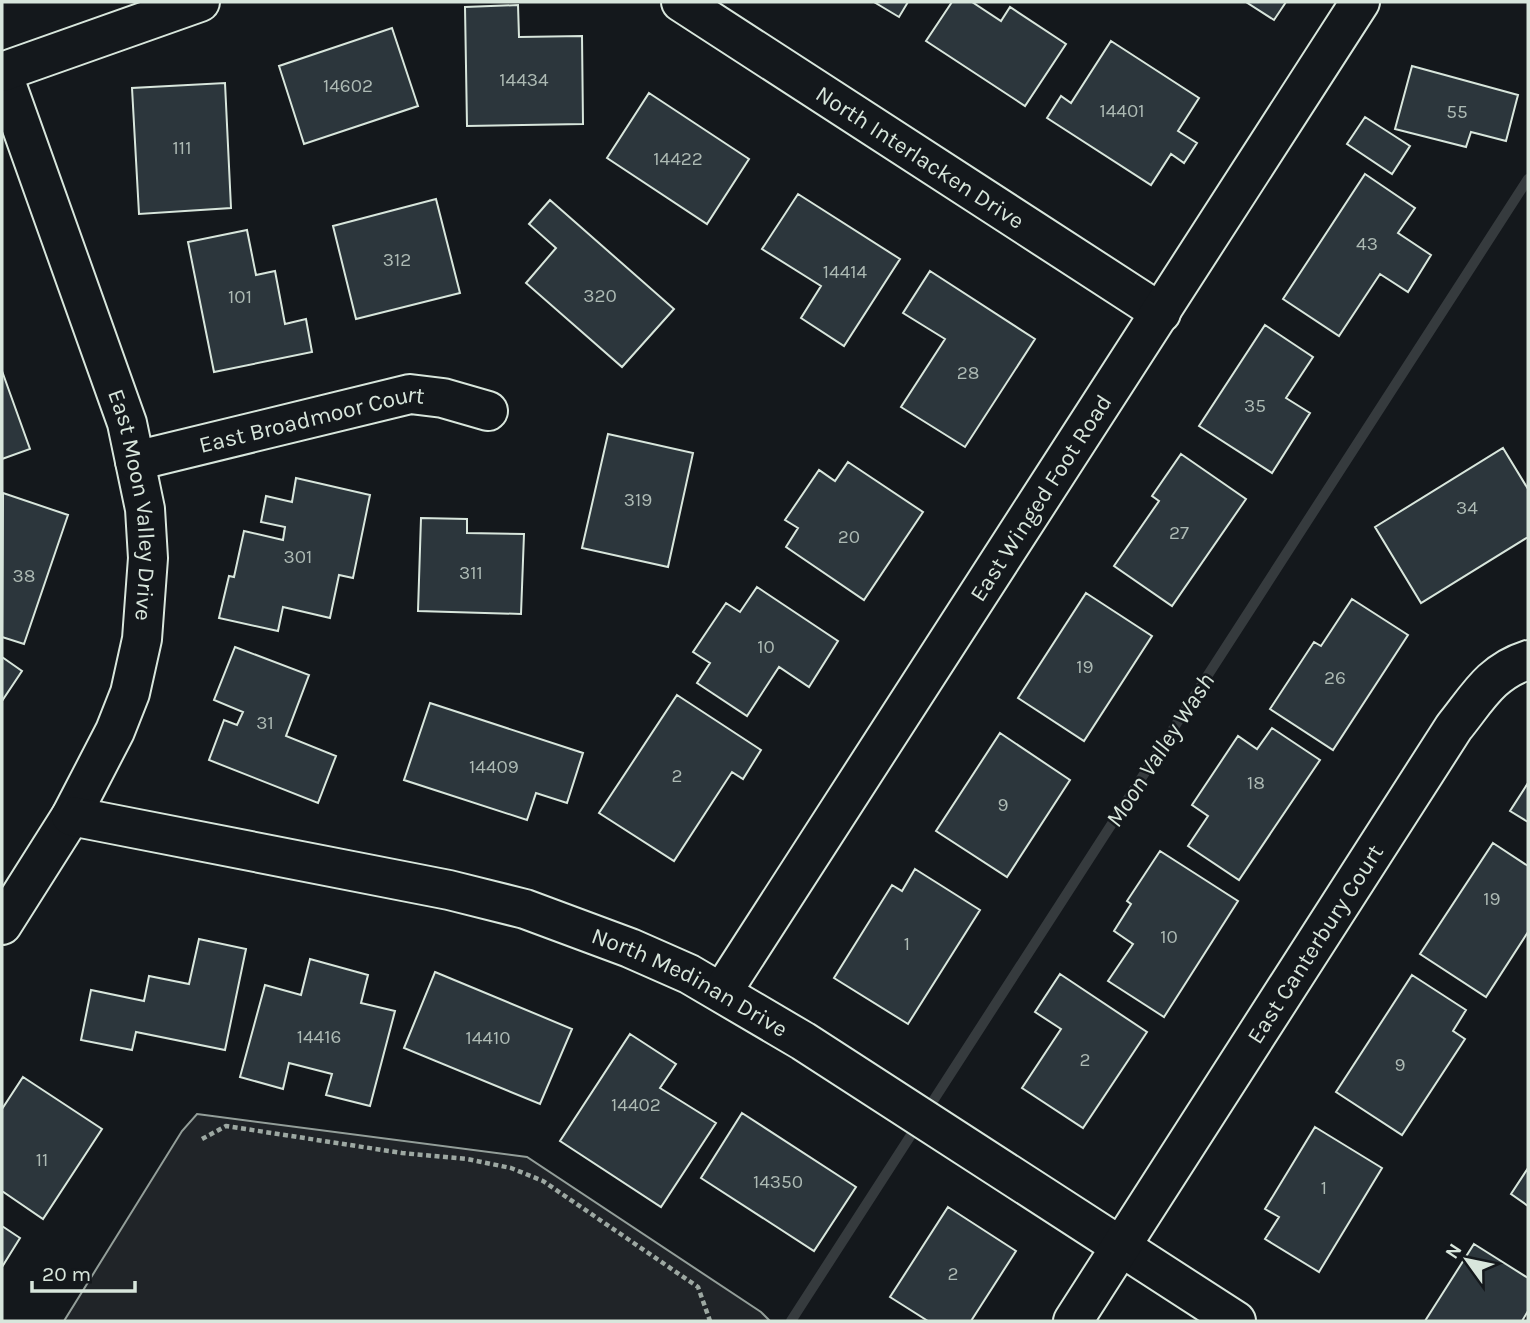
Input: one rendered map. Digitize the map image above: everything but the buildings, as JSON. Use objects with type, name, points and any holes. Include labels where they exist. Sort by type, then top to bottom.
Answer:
[{"type":"street","points":[[2,72],[200,2]]},
{"type":"street","name":"North Interlacken Drive","points":[[681,2],[1161,313]]},
{"type":"street","name":"East Winged Foot Road","points":[[722,992],[1360,2]]},
{"type":"street","name":"East Moon Valley Drive","points":[[2,72],[127,423],[145,509],[148,558],[142,639],[130,693],[115,732],[71,816],[2,925]]},
{"type":"street","name":"East Broadmoor Court","points":[[135,461],[410,394],[443,398],[488,411]]},
{"type":"street","name":"East Canterbury Court","points":[[1073,1321],[1454,727],[1486,685],[1528,660]]},
{"type":"street","name":"North Medinan Drive","points":[[71,816],[449,890],[525,909],[630,948],[722,992],[803,1041],[1236,1321]]},
{"type":"path","points":[[202,1139],[226,1126],[379,1150],[467,1158],[511,1168],[542,1181],[698,1287],[710,1321]]},
{"type":"shaded area","points":[[197,1114],[527,1157],[761,1312],[770,1321],[64,1321],[182,1131]]},
{"type":"waterway","name":"Moon Valley Wash","points":[[791,1321],[1528,179]]}]
